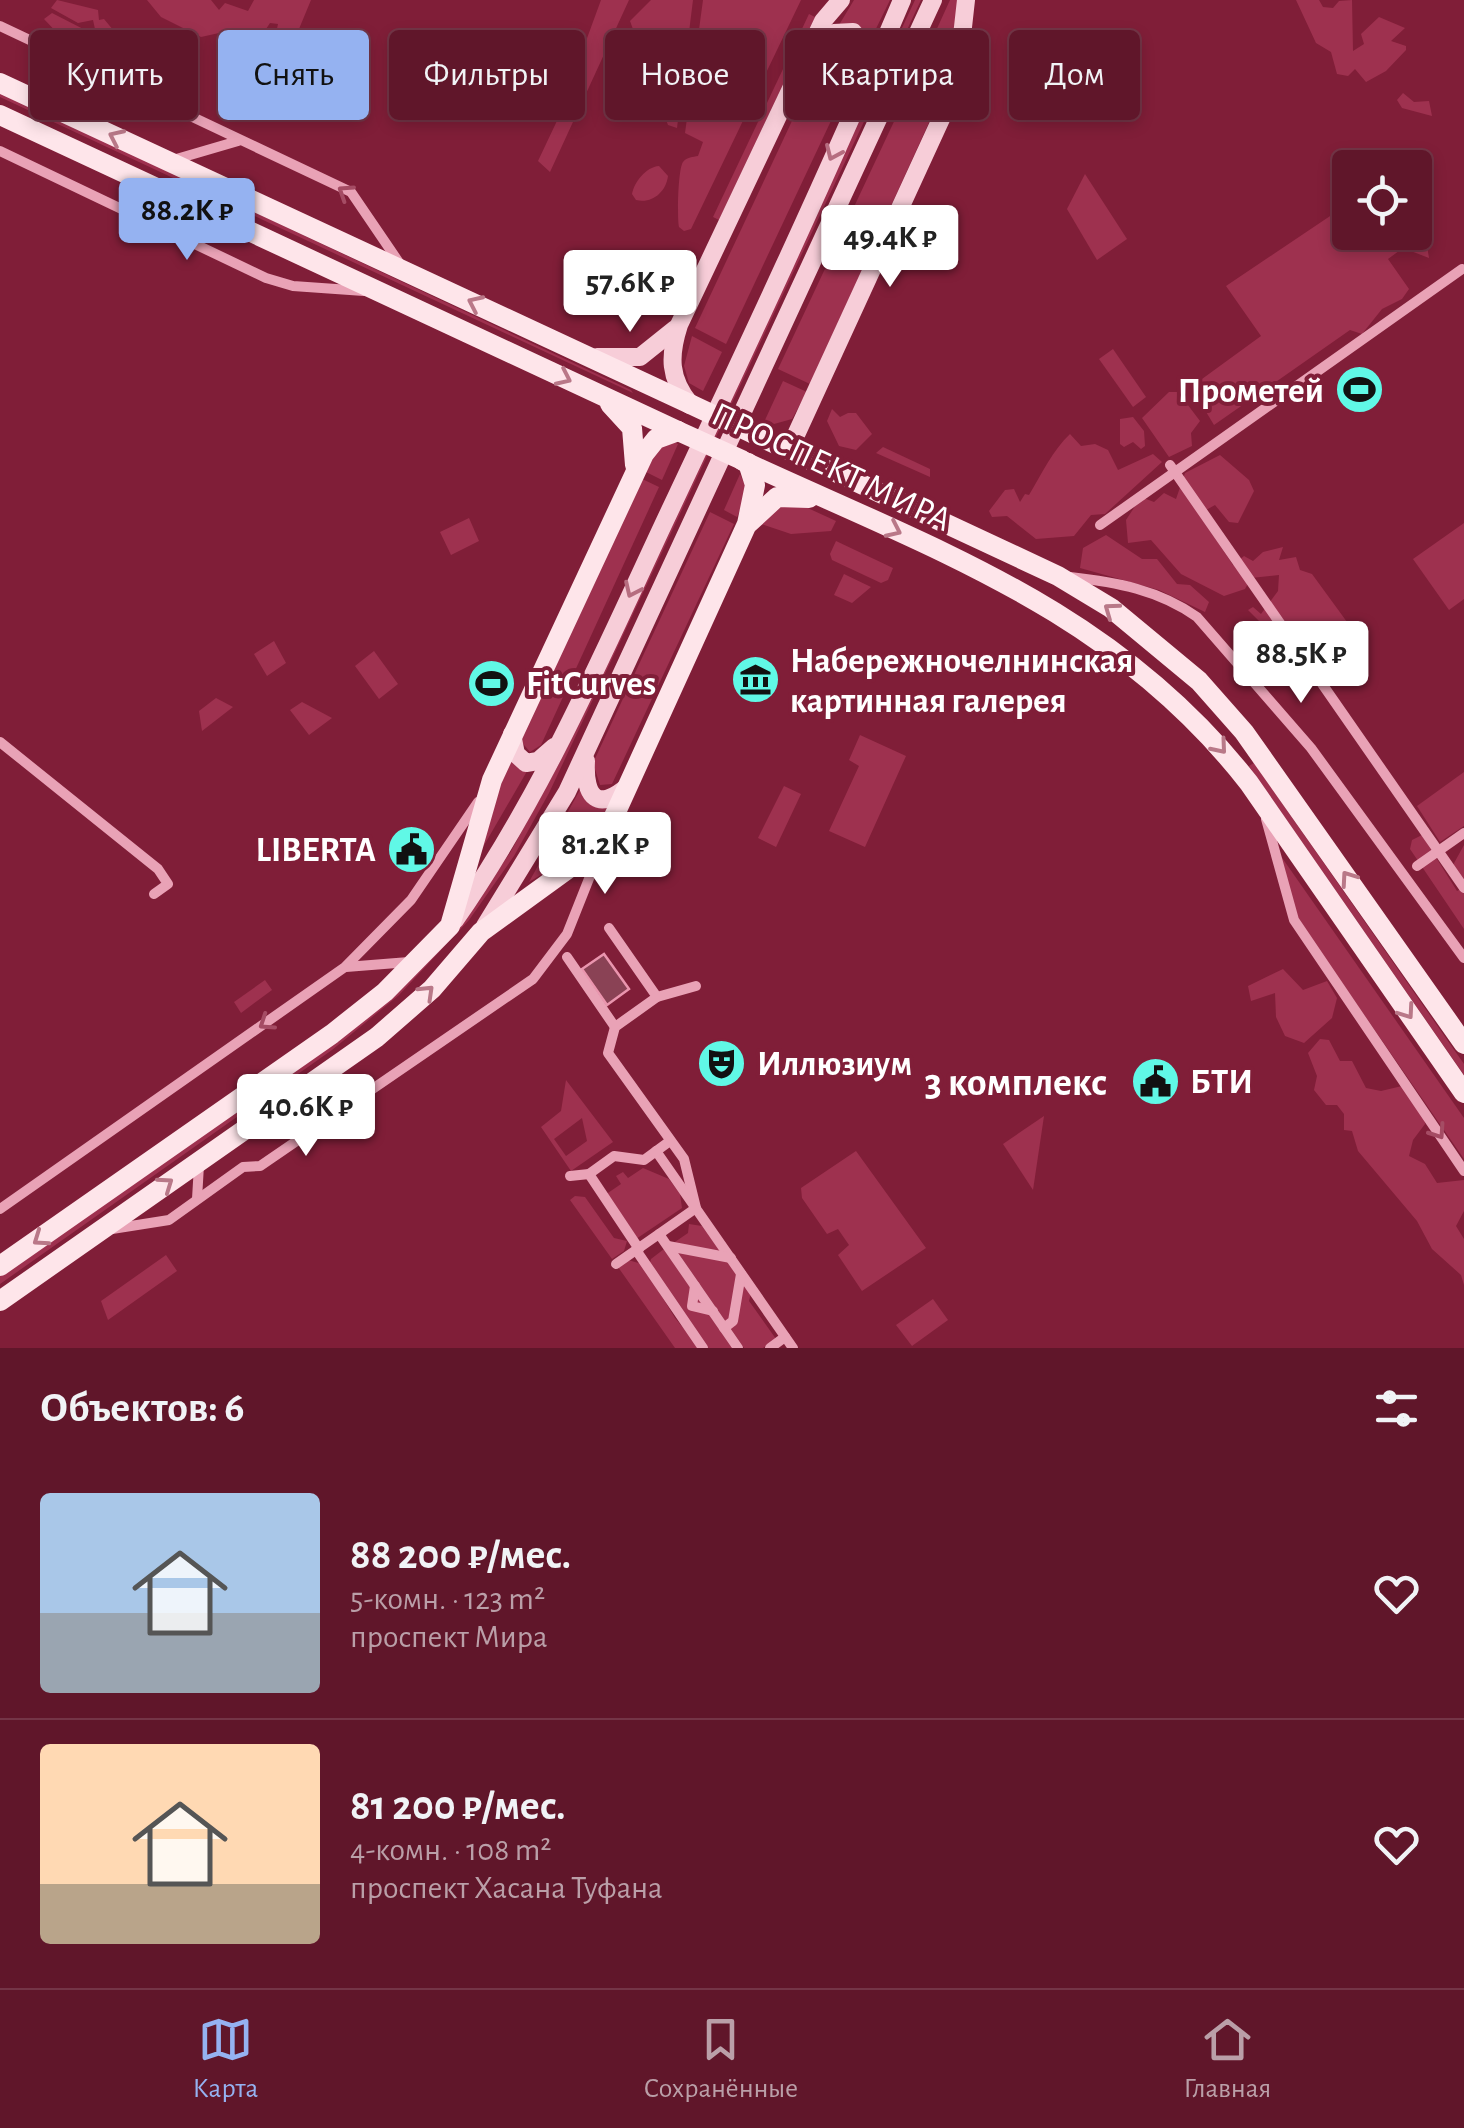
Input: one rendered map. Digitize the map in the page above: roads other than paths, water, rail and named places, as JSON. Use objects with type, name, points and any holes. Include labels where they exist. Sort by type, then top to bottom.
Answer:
[{"type":"main road","points":[[822,30],[841,0]]},
{"type":"main road","points":[[888,30],[902,0]]},
{"type":"main road","points":[[919,30],[933,0]]},
{"type":"main road","points":[[963,30],[966,0]]},
{"type":"main road","name":"ПРОСПЕКТ МИРА","points":[[0,83],[1058,576],[1111,608],[1199,681],[1244,732],[1464,1044]]},
{"type":"main road","points":[[690,404],[679,390],[672,365],[679,325],[785,102]]},
{"type":"main road","name":"ПРОСПЕКТ МИРА","points":[[0,115],[1032,596],[1096,635],[1183,706],[1218,744],[1464,1094]]},
{"type":"main road","points":[[0,1266],[332,1034],[450,926],[499,858],[562,740],[747,347],[847,120]]},
{"type":"main road","points":[[0,1301],[377,1037],[432,989],[481,932],[523,870],[586,751],[877,120]]},
{"type":"main road","points":[[789,450],[940,120]]},
{"type":"main road","points":[[586,355],[640,357],[679,325]]},
{"type":"main road","points":[[601,396],[632,428],[637,446],[635,472]]},
{"type":"main road","points":[[450,926],[492,780],[512,734],[635,472],[656,439],[678,431]]},
{"type":"main road","points":[[745,462],[754,484],[748,524]]},
{"type":"main road","points":[[481,932],[584,862],[602,845],[748,524],[760,509],[784,495],[833,502]]},
{"type":"main road","points":[[512,734],[516,754],[526,762],[538,762],[562,740]]},
{"type":"main road","points":[[586,751],[584,782],[590,794],[612,800],[629,786]]},
{"type":"street","points":[[0,26],[351,192],[403,268]]},
{"type":"street","points":[[168,161],[239,140]]},
{"type":"street","points":[[0,151],[266,278],[293,286],[366,291],[398,300]]},
{"type":"street","points":[[1100,525],[1172,469],[1462,269]]},
{"type":"street","points":[[1172,469],[1464,888]]},
{"type":"street","points":[[1058,576],[1114,582],[1174,600],[1197,616],[1310,748],[1464,958]]},
{"type":"street","points":[[0,742],[158,869],[168,884],[154,894]]},
{"type":"street","points":[[0,1208],[345,967],[411,900],[492,780]]},
{"type":"street","points":[[1262,804],[1285,900],[1294,920],[1464,1170]]},
{"type":"street","points":[[1417,866],[1464,833]]},
{"type":"street","points":[[97,1232],[169,1220],[243,1167],[260,1166],[534,980],[566,934],[602,845]]},
{"type":"street","points":[[608,928],[657,996]]},
{"type":"street","points":[[567,957],[615,1027]]},
{"type":"street","points":[[345,967],[415,962]]},
{"type":"street","points":[[696,986],[657,996],[615,1027],[608,1053],[670,1141],[688,1156],[696,1208]]},
{"type":"street","points":[[570,1176],[588,1174],[614,1156],[644,1160],[670,1141]]},
{"type":"street","points":[[656,1151],[793,1348]]},
{"type":"street","points":[[669,1169],[688,1156]]},
{"type":"street","points":[[197,1199],[199,1161]]},
{"type":"street","points":[[588,1174],[703,1348]]},
{"type":"street","points":[[616,1264],[696,1208]]},
{"type":"street","points":[[660,1234],[738,1348]]},
{"type":"street","points":[[668,1246],[730,1258]]},
{"type":"street","points":[[724,1328],[733,1321],[742,1274]]},
{"type":"street","points":[[692,1306],[695,1286]]},
{"type":"street","points":[[680,1314],[703,1298]]},
{"type":"street","points":[[692,1306],[712,1311]]},
{"type":"street","points":[[770,1348],[785,1337]]},
{"type":"place","name":"Прометей","points":[[1359,390]]},
{"type":"place","name":"Набережночелнинская картинная галерея","points":[[755,680]]},
{"type":"place","name":"FitCurves","points":[[491,683]]},
{"type":"place","name":"LIBERTA","points":[[411,849]]},
{"type":"place","name":"Иллюзиум","points":[[722,1063]]},
{"type":"place","name":"БТИ","points":[[1155,1081]]},
{"type":"district","name":"3 комплекс","points":[[1016,1081]]}]
